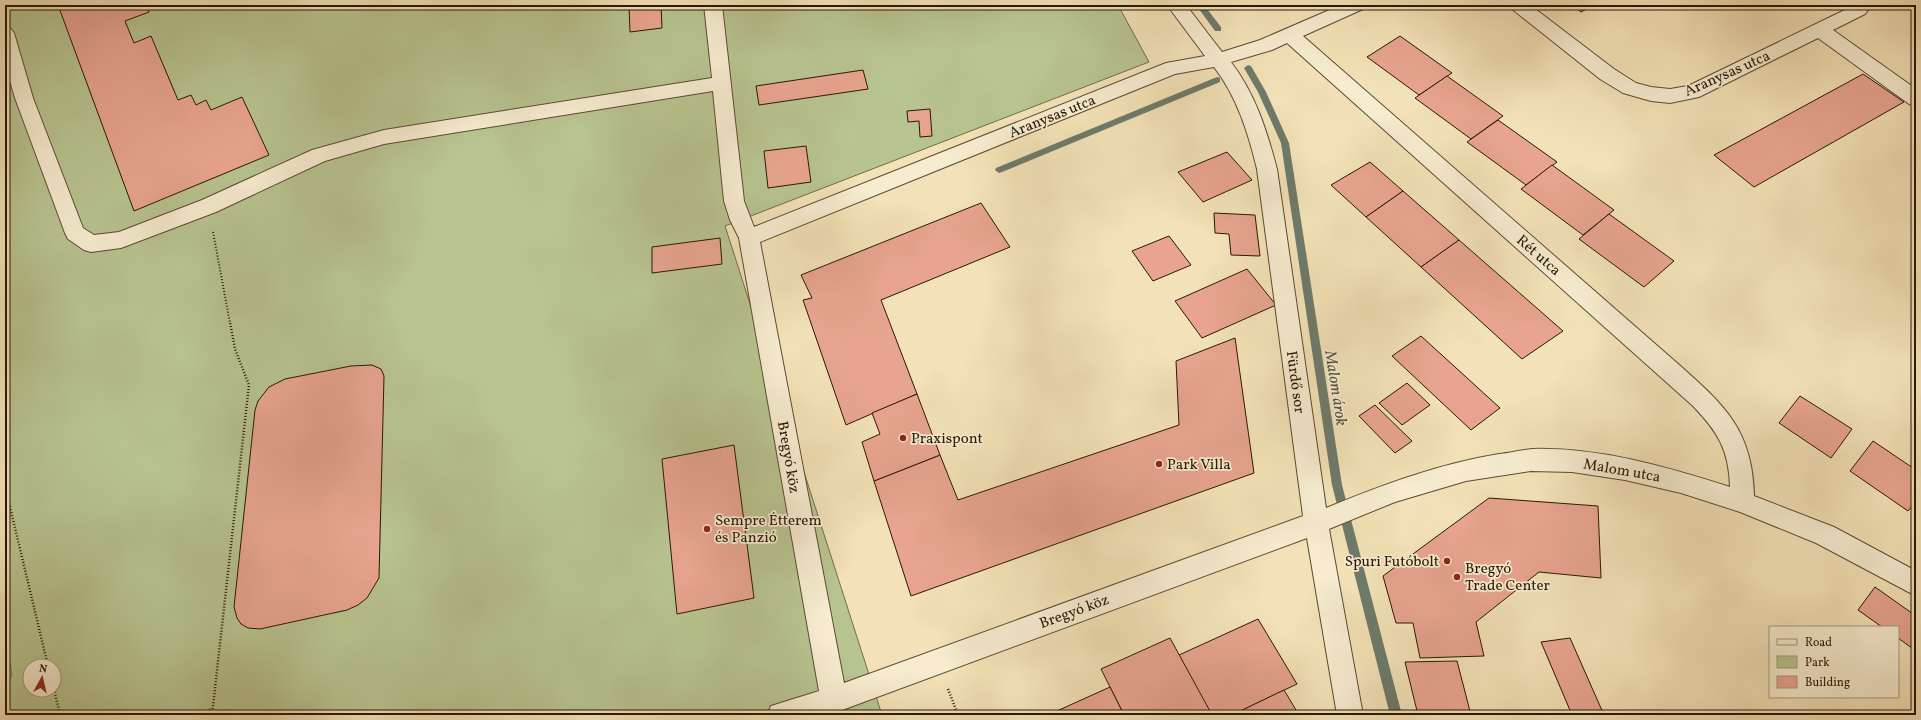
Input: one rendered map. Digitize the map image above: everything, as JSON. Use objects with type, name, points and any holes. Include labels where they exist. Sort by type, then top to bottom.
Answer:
[{"type":"street","name":"Bregyó köz","points":[[713,5],[734,201],[740,220],[749,238],[834,700]]},
{"type":"street","name":"Fürdő sor","points":[[1176,5],[1235,80],[1257,130],[1267,169],[1316,523],[1350,715]]},
{"type":"street","name":"Aranysas utca","points":[[749,238],[1172,68],[1218,60],[1266,45],[1357,5]]},
{"type":"street","name":"Aranysas utca","points":[[1518,5],[1607,74],[1630,88],[1651,94],[1670,96],[1692,92],[1859,10]]},
{"type":"street","points":[[1819,29],[1916,99]]},
{"type":"street","points":[[5,33],[24,98],[75,233],[91,244],[121,240],[208,206],[319,155],[384,137],[722,83]]},
{"type":"street","name":"Rét utca","points":[[1290,35],[1669,370],[1716,414],[1729,434],[1739,457],[1742,502]]},
{"type":"street","name":"Malom utca","points":[[1316,523],[1393,492],[1466,470],[1531,460],[1572,462],[1626,469],[1681,482],[1742,502],[1825,535],[1916,584]]},
{"type":"street","name":"Bregyó köz","points":[[780,715],[834,700],[1316,523]]},
{"type":"path","points":[[208,206],[235,349],[249,385],[212,715]]},
{"type":"path","points":[[1916,232],[1916,255]]},
{"type":"path","points":[[5,486],[46,658]]},
{"type":"path","points":[[56,698],[60,715]]},
{"type":"path","points":[[202,715],[212,708]]},
{"type":"green space","points":[[5,5],[1118,5],[1149,62],[725,226],[882,715],[5,715]]},
{"type":"water","points":[[5,636],[12,675],[5,691]]},
{"type":"building","points":[[58,5],[146,5],[149,12],[125,21],[134,43],[151,36],[178,100],[191,95],[196,105],[206,100],[211,110],[242,97],[269,155],[134,211]]},
{"type":"building","points":[[629,5],[661,5],[662,28],[630,32]]},
{"type":"building","points":[[1572,5],[1594,5],[1581,12]]},
{"type":"building","points":[[1400,36],[1452,73],[1419,95],[1367,57]]},
{"type":"building","points":[[863,70],[868,89],[759,105],[756,86]]},
{"type":"building","points":[[1863,74],[1904,102],[1754,187],[1714,155]]},
{"type":"building","points":[[1447,76],[1503,116],[1471,139],[1415,98]]},
{"type":"building","points":[[930,109],[932,136],[920,137],[919,121],[908,122],[907,111]]},
{"type":"building","points":[[1498,120],[1557,162],[1526,185],[1467,142]]},
{"type":"building","points":[[806,146],[811,182],[768,188],[764,151]]},
{"type":"building","points":[[1227,152],[1252,180],[1203,202],[1178,172]]},
{"type":"building","points":[[1370,162],[1403,191],[1366,217],[1331,185]]},
{"type":"building","points":[[1552,165],[1614,210],[1583,235],[1521,189]]},
{"type":"building","points":[[1403,191],[1459,240],[1421,267],[1366,217]]},
{"type":"building","points":[[981,203],[1010,247],[881,300],[917,394],[846,425],[803,300],[812,298],[801,275]]},
{"type":"building","points":[[1214,213],[1255,215],[1260,256],[1231,255],[1229,234],[1215,233]]},
{"type":"building","points":[[1609,214],[1674,261],[1644,287],[1579,239]]},
{"type":"building","points":[[1169,236],[1191,265],[1153,281],[1132,251]]},
{"type":"building","points":[[720,238],[722,264],[652,273],[652,247]]},
{"type":"building","points":[[1459,240],[1563,331],[1522,359],[1421,267]]},
{"type":"building","points":[[1247,269],[1276,305],[1202,338],[1175,301]]},
{"type":"building","points":[[1421,336],[1500,408],[1471,430],[1392,356]]},
{"type":"building","name":"Park Villa","points":[[1235,338],[1254,473],[911,596],[874,481],[940,455],[958,500],[1179,425],[1176,361]]},
{"type":"building","points":[[372,365],[381,369],[384,376],[379,578],[367,598],[358,605],[347,610],[260,629],[248,628],[241,624],[237,618],[234,607],[255,410],[258,401],[269,387],[285,379],[351,366]]},
{"type":"building","points":[[1407,383],[1430,405],[1402,425],[1379,403]]},
{"type":"building","name":"Praxispont","points":[[917,394],[940,455],[874,481],[862,442],[880,434],[872,413]]},
{"type":"building","points":[[1800,396],[1852,429],[1831,458],[1779,423]]},
{"type":"building","points":[[1375,405],[1412,441],[1395,453],[1359,416]]},
{"type":"building","points":[[1873,441],[1916,470],[1916,501],[1908,511],[1850,471]]},
{"type":"building","name":"Sempre Étterem és Panzió","points":[[734,445],[754,598],[677,614],[662,459]]},
{"type":"building","name":"Bregyó Trade Center","points":[[1489,498],[1598,506],[1601,578],[1539,572],[1476,622],[1484,656],[1420,658],[1413,623],[1396,623],[1383,576]]},
{"type":"building","points":[[1875,587],[1916,616],[1916,651],[1899,639],[1899,626],[1881,626],[1858,610]]},
{"type":"building","points":[[1258,619],[1297,684],[1232,715],[1211,715],[1179,655]]},
{"type":"building","points":[[1170,638],[1211,713],[1207,715],[1124,715],[1101,669]]},
{"type":"building","points":[[1570,638],[1604,715],[1572,715],[1541,642]]},
{"type":"building","points":[[1457,661],[1471,715],[1418,715],[1405,662]]},
{"type":"building","points":[[1110,687],[1124,715],[1048,715]]},
{"type":"building","points":[[1284,690],[1299,715],[1232,715]]},
{"type":"waterway","name":"Malom árok","points":[[1200,5],[1218,29]]},
{"type":"waterway","name":"Malom árok","points":[[1248,68],[1262,92],[1285,143],[1337,485],[1396,715]]},
{"type":"waterway","points":[[999,170],[1217,80]]},
{"type":"place","name":"Praxispont","points":[[903,438]]},
{"type":"place","name":"Park Villa","points":[[1159,464]]},
{"type":"place","name":"Sempre Étterem és Panzió","points":[[707,529]]},
{"type":"place","name":"Spuri Futóbolt","points":[[1447,561]]},
{"type":"place","name":"Bregyó Trade Center","points":[[1457,577]]}]
